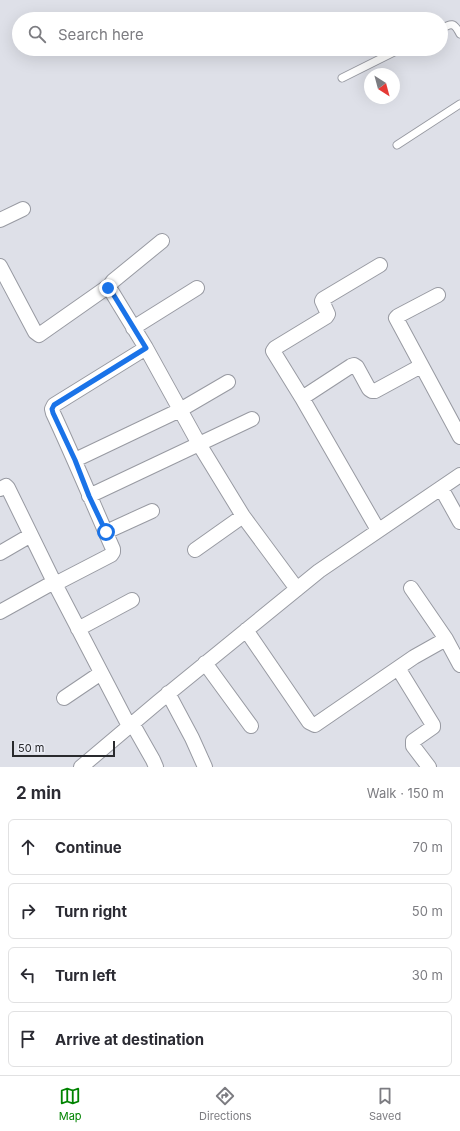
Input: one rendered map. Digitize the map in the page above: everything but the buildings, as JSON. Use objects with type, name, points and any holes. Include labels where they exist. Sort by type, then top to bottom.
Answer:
[{"type":"street","points":[[0,220],[23,209]]},
{"type":"street","points":[[0,266],[35,332],[39,335],[108,288],[113,281],[162,240]]},
{"type":"street","points":[[378,530],[273,350],[326,317],[328,314],[322,303],[323,299],[380,265]]},
{"type":"street","points":[[108,288],[146,348],[199,444],[243,516],[297,589]]},
{"type":"street","points":[[134,328],[197,288]]},
{"type":"street","points":[[438,295],[396,318],[460,438]]},
{"type":"street","points":[[0,612],[111,555],[113,552],[106,532],[52,409],[54,405],[146,348]]},
{"type":"street","points":[[302,398],[354,365],[357,367],[372,392],[421,366]]},
{"type":"street","points":[[75,460],[180,410],[228,382]]},
{"type":"street","points":[[89,496],[252,419]]},
{"type":"street","points":[[82,767],[168,693],[319,571],[460,475]]},
{"type":"street","points":[[0,490],[6,486],[8,488],[78,629],[156,767]]},
{"type":"street","points":[[441,488],[460,522]]},
{"type":"street","points":[[106,532],[152,511]]},
{"type":"street","points":[[195,550],[243,516]]},
{"type":"street","points":[[0,553],[31,535]]},
{"type":"street","points":[[411,588],[446,639],[460,665]]},
{"type":"street","points":[[78,629],[132,600]]},
{"type":"street","points":[[246,630],[309,722],[315,725],[414,657],[446,639]]},
{"type":"street","points":[[205,663],[251,726]]},
{"type":"street","points":[[398,668],[433,725],[433,727],[413,741],[413,746],[429,767]]},
{"type":"street","points":[[64,698],[101,672]]},
{"type":"street","points":[[168,693],[192,738],[205,767]]},
{"type":"lane","points":[[448,25],[453,24],[460,34]]},
{"type":"lane","points":[[342,78],[386,56]]},
{"type":"lane","points":[[397,145],[460,104]]},
{"type":"route","points":[[106,532],[52,409],[54,405],[146,348],[108,288]]}]
